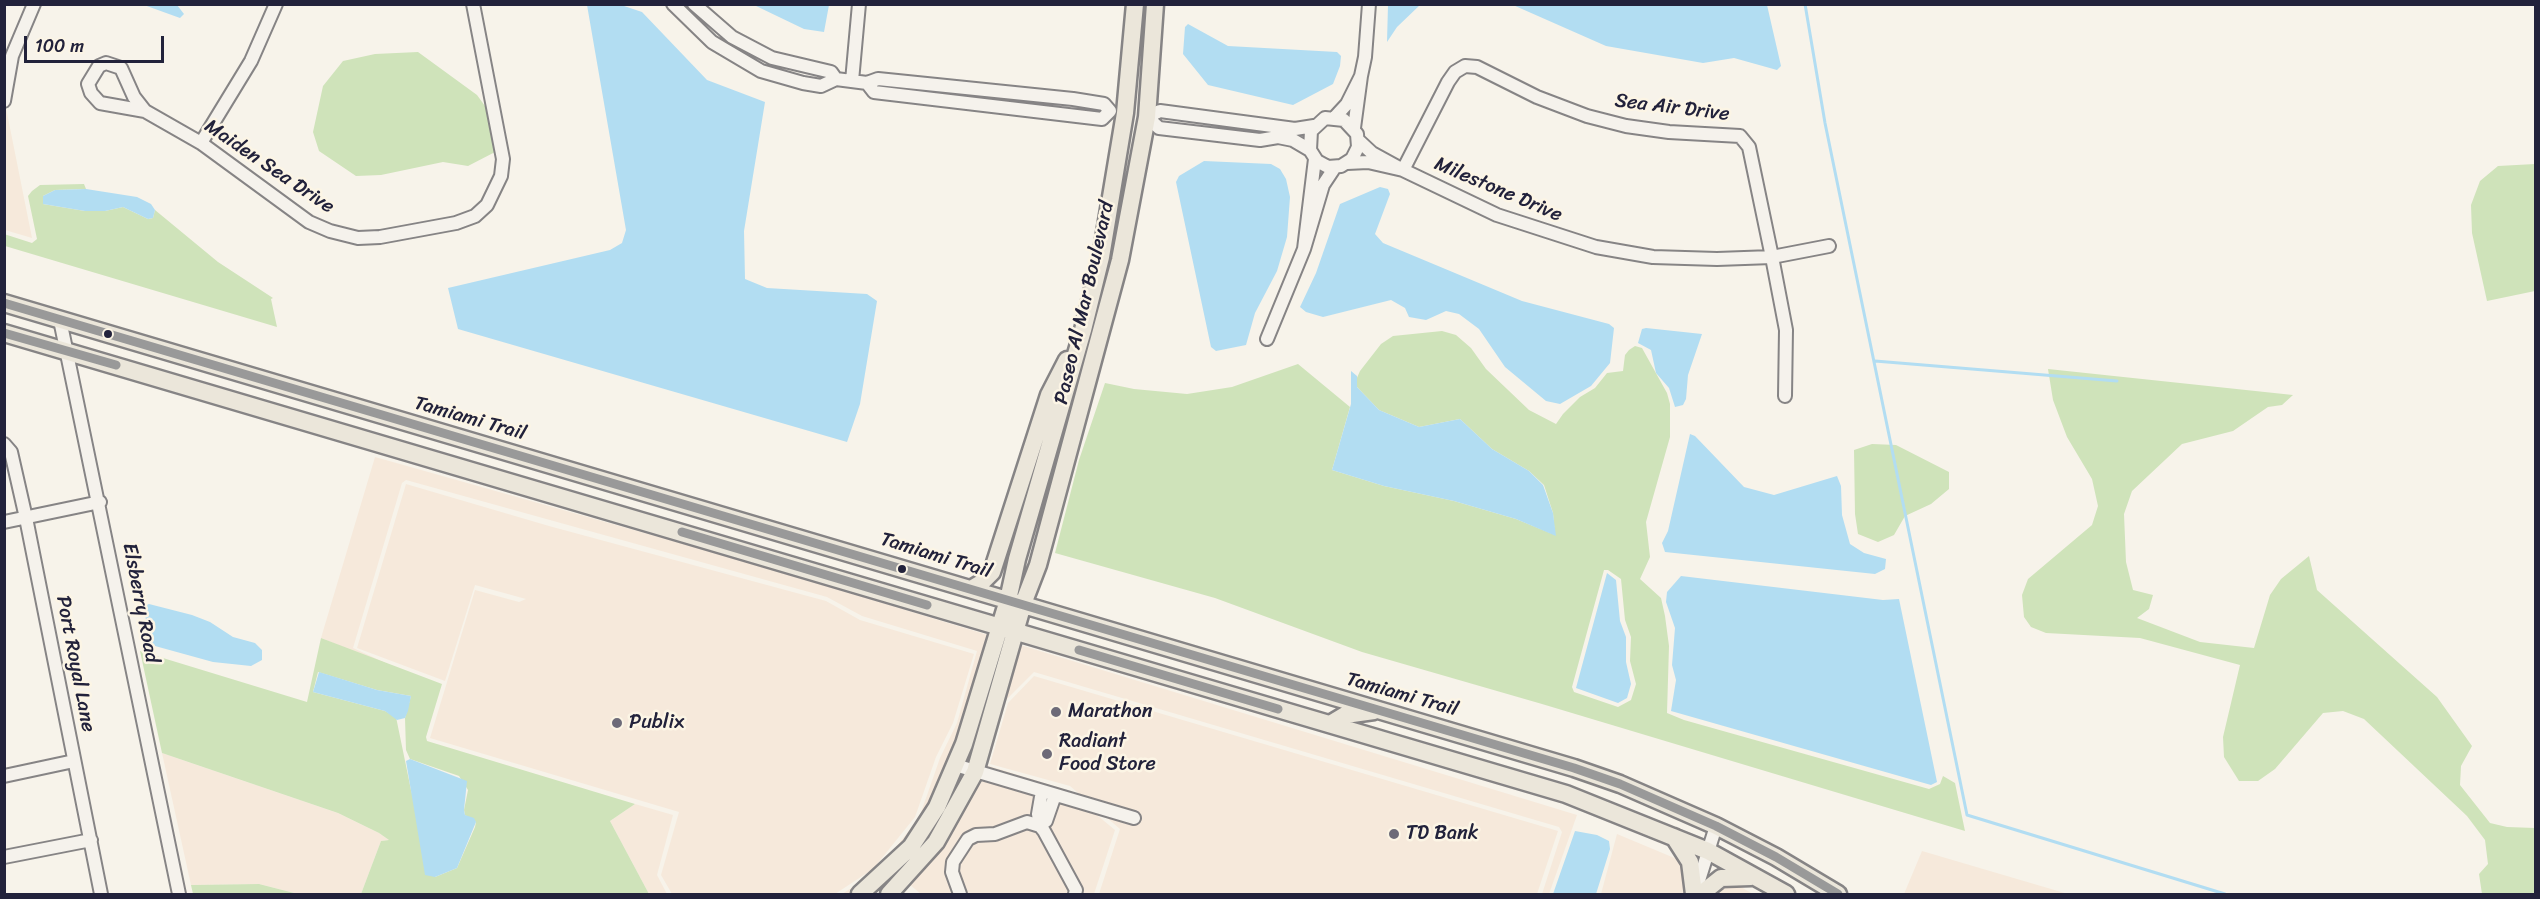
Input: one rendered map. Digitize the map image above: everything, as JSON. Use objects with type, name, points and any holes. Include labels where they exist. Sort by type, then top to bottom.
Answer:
[{"type":"main road","name":"Paseo Al Mar Boulevard","points":[[1016,602],[1017,559],[1083,330],[1101,256],[1125,113],[1136,4]]},
{"type":"main road","name":"Paseo Al Mar Boulevard","points":[[1016,602],[1038,565],[1102,336],[1120,261],[1147,117],[1155,4]]},
{"type":"main road","name":"Tamiami Trail","points":[[4,303],[1574,768],[1629,788],[1716,825],[1838,894]]},
{"type":"main road","points":[[970,589],[981,583],[992,572],[1049,395],[1083,330]]},
{"type":"main road","points":[[4,333],[1566,794],[1674,836],[1786,894]]},
{"type":"main road","points":[[401,450],[410,423]]},
{"type":"main road","points":[[653,524],[661,497]]},
{"type":"main road","points":[[860,894],[911,847],[937,807],[1016,602]]},
{"type":"main road","points":[[890,894],[936,842],[975,771],[1007,628]]},
{"type":"main road","points":[[1330,724],[1345,715],[1381,710]]},
{"type":"main road","points":[[1674,836],[1690,862],[1694,894]]},
{"type":"main road","points":[[1701,894],[1722,878],[1757,878]]},
{"type":"street","points":[[4,101],[12,56],[34,4]]},
{"type":"street","points":[[201,142],[251,61],[276,4]]},
{"type":"street","name":"Maiden Sea Drive","points":[[145,111],[201,142],[309,222],[330,231],[358,238],[380,237],[456,223],[475,216],[494,194],[501,176],[503,159],[473,4]]},
{"type":"street","points":[[673,4],[712,42],[761,70],[803,83],[822,86],[836,79],[867,83],[878,80],[1073,99],[1104,104],[1110,111],[1102,119],[967,104],[874,92],[867,83]]},
{"type":"street","points":[[694,4],[732,37],[762,53],[772,58],[831,72],[836,79]]},
{"type":"street","points":[[852,81],[859,4]]},
{"type":"street","points":[[1267,339],[1304,249],[1323,185],[1341,165],[1356,153],[1358,141],[1354,128],[1365,57],[1369,4]]},
{"type":"street","points":[[106,63],[121,68],[134,97],[145,111],[105,106],[95,98],[88,84],[99,66],[106,63]]},
{"type":"street","name":"Sea Air Drive","points":[[1403,170],[1455,72],[1466,66],[1477,67],[1537,97],[1587,116],[1626,126],[1669,132],[1740,136],[1749,147],[1786,330],[1785,396]]},
{"type":"street","points":[[1335,117],[1347,104],[1361,76]]},
{"type":"street","points":[[1147,117],[1160,111],[1295,129],[1314,126],[1325,118],[1335,117],[1344,120],[1354,128]]},
{"type":"street","points":[[1125,113],[1147,117],[1159,128],[1260,140],[1286,138],[1293,140],[1312,154],[1322,165],[1341,165]]},
{"type":"street","points":[[1304,249],[1312,154],[1309,137],[1314,126]]},
{"type":"street","name":"Milestone Drive","points":[[1358,141],[1371,153],[1497,215],[1596,247],[1653,257],[1717,259],[1772,256],[1829,246]]},
{"type":"street","name":"Milestone Drive","points":[[1341,165],[1368,162],[1403,170]]},
{"type":"street","name":"Elsberry Road","points":[[60,320],[100,502],[179,894]]},
{"type":"street","name":"Port Royal Lane","points":[[4,444],[11,453],[26,519],[101,894]]},
{"type":"street","points":[[4,522],[100,502]]},
{"type":"street","points":[[4,776],[74,761]]},
{"type":"street","points":[[955,765],[1134,818]]},
{"type":"street","points":[[1042,791],[1038,814],[1040,826],[1076,890],[1075,894]]},
{"type":"street","points":[[1040,826],[1046,821],[1055,795]]},
{"type":"street","points":[[958,891],[952,872],[952,862],[968,839],[976,835],[995,834],[1017,823],[1027,822],[1040,826]]},
{"type":"street","points":[[1694,894],[1716,825]]},
{"type":"street","points":[[4,857],[91,840]]},
{"type":"shaded area","points":[[5,103],[32,238],[5,230]]},
{"type":"shaded area","points":[[375,457],[751,563],[991,636],[944,778],[906,844],[877,871],[919,818],[940,758],[957,723],[977,651],[862,616],[827,597],[406,480],[402,483],[353,648],[388,664],[379,662],[321,638]]},
{"type":"shaded area","points":[[406,484],[549,526],[826,601],[860,620],[974,654],[953,723],[936,757],[915,817],[873,869],[835,894],[672,894],[661,875],[679,812],[430,738],[475,590],[519,602],[526,599],[475,585],[445,681],[357,648]]},
{"type":"shaded area","points":[[1017,644],[1577,815],[1549,894],[1542,894],[1562,832],[1559,827],[1034,672],[1004,702],[986,765],[1067,790],[1073,795],[982,768]]},
{"type":"shaded area","points":[[1034,676],[1558,831],[1537,894],[1099,894],[1120,829],[1070,786],[990,764],[1008,703]]},
{"type":"shaded area","points":[[162,753],[338,813],[389,840],[381,841],[361,894],[298,894],[259,884],[191,885]]},
{"type":"shaded area","points":[[978,777],[1036,795],[1033,818],[1017,819],[993,829],[977,830],[946,874],[954,894],[921,894],[909,884]]},
{"type":"shaded area","points":[[1058,801],[1092,811],[1115,830],[1094,894],[1081,894],[1047,827]]},
{"type":"shaded area","points":[[635,804],[673,815],[657,875],[667,894],[649,894],[610,821]]},
{"type":"shaded area","points":[[1026,827],[1039,834],[1070,894],[966,894],[959,881],[958,863],[972,842],[995,839]]},
{"type":"shaded area","points":[[1617,834],[1684,862],[1688,894],[1601,894]]},
{"type":"shaded area","points":[[1922,851],[2068,894],[1904,894]]},
{"type":"shaded area","points":[[875,873],[852,894],[842,894]]},
{"type":"shaded area","points":[[1728,882],[1741,887],[1753,894],[1708,894]]},
{"type":"green space","points":[[418,52],[477,95],[490,113],[497,151],[468,166],[443,162],[381,175],[356,176],[319,151],[313,132],[323,86],[343,61],[375,54]]},
{"type":"green space","points":[[2535,164],[2535,291],[2487,301],[2472,233],[2471,205],[2480,181],[2498,166]]},
{"type":"green space","points":[[84,184],[86,189],[55,190],[43,196],[43,204],[85,211],[105,211],[123,207],[148,219],[153,218],[155,210],[218,262],[273,298],[271,299],[277,327],[5,246],[4,234],[32,243],[37,239],[28,196],[32,191],[40,185]]},
{"type":"green space","points":[[1442,331],[1456,335],[1471,348],[1486,369],[1529,410],[1556,424],[1580,397],[1595,388],[1607,373],[1623,371],[1625,355],[1629,350],[1635,346],[1642,348],[1667,393],[1670,404],[1670,437],[1646,522],[1650,557],[1640,579],[1661,598],[1665,616],[1669,646],[1667,713],[1684,720],[1929,789],[1940,784],[1943,776],[1955,783],[1965,831],[1362,652],[1215,598],[1055,553],[1079,460],[1105,383],[1134,389],[1187,394],[1232,387],[1298,364],[1350,407],[1332,470],[1384,486],[1454,501],[1516,519],[1555,535],[1553,513],[1544,485],[1529,471],[1492,449],[1460,419],[1419,427],[1379,410],[1357,387],[1356,380],[1360,371],[1381,344],[1393,336]],"holes":[[[1604,570],[1608,570],[1621,579],[1625,620],[1631,637],[1630,661],[1636,684],[1631,700],[1618,707],[1574,692],[1572,687]]]},
{"type":"green space","points":[[2048,369],[2293,395],[2282,405],[2268,407],[2233,431],[2182,444],[2132,491],[2124,514],[2126,562],[2133,590],[2153,595],[2149,609],[2137,618],[2200,642],[2254,648],[2270,595],[2281,579],[2309,556],[2317,590],[2437,697],[2472,746],[2461,766],[2460,785],[2490,823],[2507,827],[2535,828],[2535,894],[2482,894],[2479,874],[2488,864],[2485,840],[2467,816],[2364,719],[2343,711],[2323,713],[2275,769],[2258,781],[2239,781],[2224,757],[2223,737],[2240,665],[2140,638],[2046,633],[2031,627],[2024,617],[2022,595],[2028,579],[2092,525],[2098,506],[2092,479],[2067,437],[2053,400]]},
{"type":"green space","points":[[1872,444],[1896,445],[1949,472],[1949,489],[1931,504],[1905,516],[1894,535],[1878,542],[1858,534],[1855,514],[1854,450]]},
{"type":"green space","points":[[321,638],[442,684],[426,737],[427,741],[635,804],[610,821],[649,894],[361,894],[381,841],[389,840],[338,813],[162,753],[140,651],[307,702]],"holes":[[[318,672],[377,690],[411,696],[405,718],[406,750],[410,759],[459,776],[468,790],[464,810],[465,815],[476,822],[475,827],[457,868],[435,877],[411,790],[396,717],[385,711],[313,692]]]},
{"type":"green space","points":[[259,884],[298,894],[193,894],[191,885]]},
{"type":"water","points":[[144,5],[177,5],[184,14],[180,18]]},
{"type":"water","points":[[587,5],[621,5],[642,12],[707,80],[765,102],[744,231],[745,279],[767,288],[867,294],[877,301],[860,404],[847,442],[458,329],[448,288],[610,250],[622,243],[626,230]]},
{"type":"water","points":[[754,5],[829,5],[824,32],[804,29]]},
{"type":"water","points":[[1388,5],[1420,5],[1397,27],[1387,42]]},
{"type":"water","points":[[1513,5],[1767,5],[1781,66],[1777,70],[1734,58],[1703,63],[1606,46]]},
{"type":"water","points":[[1188,24],[1228,46],[1337,52],[1341,56],[1340,66],[1333,84],[1293,105],[1208,85],[1183,54],[1185,27]]},
{"type":"water","points":[[1204,161],[1271,164],[1280,169],[1286,179],[1290,197],[1287,237],[1277,271],[1255,313],[1246,345],[1216,351],[1211,347],[1176,182],[1179,176]]},
{"type":"water","points":[[1380,187],[1388,189],[1390,194],[1375,234],[1383,243],[1522,301],[1609,324],[1614,328],[1610,363],[1591,386],[1560,404],[1546,401],[1505,367],[1479,329],[1459,314],[1446,311],[1426,320],[1409,317],[1405,308],[1391,300],[1323,317],[1306,312],[1300,307],[1316,273],[1340,204]]},
{"type":"water","points":[[86,189],[137,197],[151,204],[155,210],[153,218],[148,219],[123,207],[105,211],[85,211],[43,204],[43,196],[55,190]]},
{"type":"water","points":[[1642,329],[1702,334],[1688,375],[1686,399],[1683,405],[1675,407],[1669,388],[1656,373],[1651,350],[1638,343]]},
{"type":"water","points":[[1351,371],[1357,376],[1357,387],[1379,410],[1419,427],[1460,419],[1492,449],[1529,471],[1543,485],[1553,513],[1556,536],[1516,519],[1454,501],[1384,486],[1332,470],[1351,404]]},
{"type":"water","points":[[1690,434],[1695,436],[1744,487],[1774,495],[1837,476],[1841,486],[1842,515],[1850,544],[1864,553],[1886,559],[1885,569],[1875,574],[1665,552],[1662,543],[1668,531]]},
{"type":"water","points":[[1607,573],[1616,580],[1620,621],[1626,637],[1626,662],[1631,684],[1627,698],[1618,703],[1576,688]]},
{"type":"water","points":[[1681,576],[1883,600],[1899,599],[1937,782],[1931,785],[1671,711],[1676,680],[1672,665],[1675,628],[1666,602],[1667,592]]},
{"type":"water","points":[[149,604],[192,615],[210,622],[233,637],[255,643],[262,650],[262,660],[251,666],[213,662],[155,646],[149,642],[144,606]]},
{"type":"water","points":[[319,672],[377,690],[411,696],[405,718],[397,720],[385,711],[313,692]]},
{"type":"water","points":[[410,759],[467,781],[465,815],[474,818],[476,822],[457,868],[435,877],[425,875],[406,761]]},
{"type":"water","points":[[1575,831],[1597,835],[1609,841],[1610,849],[1596,894],[1553,894]]},
{"type":"waterway","points":[[1805,4],[1825,123],[1967,815],[2225,894]]},
{"type":"waterway","points":[[1875,361],[2117,381]]},
{"type":"transit line","points":[[4,303],[1574,768],[1620,784],[1716,826],[1776,857],[1838,894]]},
{"type":"transit line","points":[[4,333],[116,365]]},
{"type":"transit line","points":[[682,532],[927,605]]},
{"type":"transit line","points":[[1079,650],[1278,709]]},
{"type":"place","name":"Marathon","points":[[1056,712]]},
{"type":"place","name":"Publix","points":[[617,723]]},
{"type":"place","name":"Radiant Food Store","points":[[1047,754]]},
{"type":"place","name":"TD Bank","points":[[1394,834]]}]
